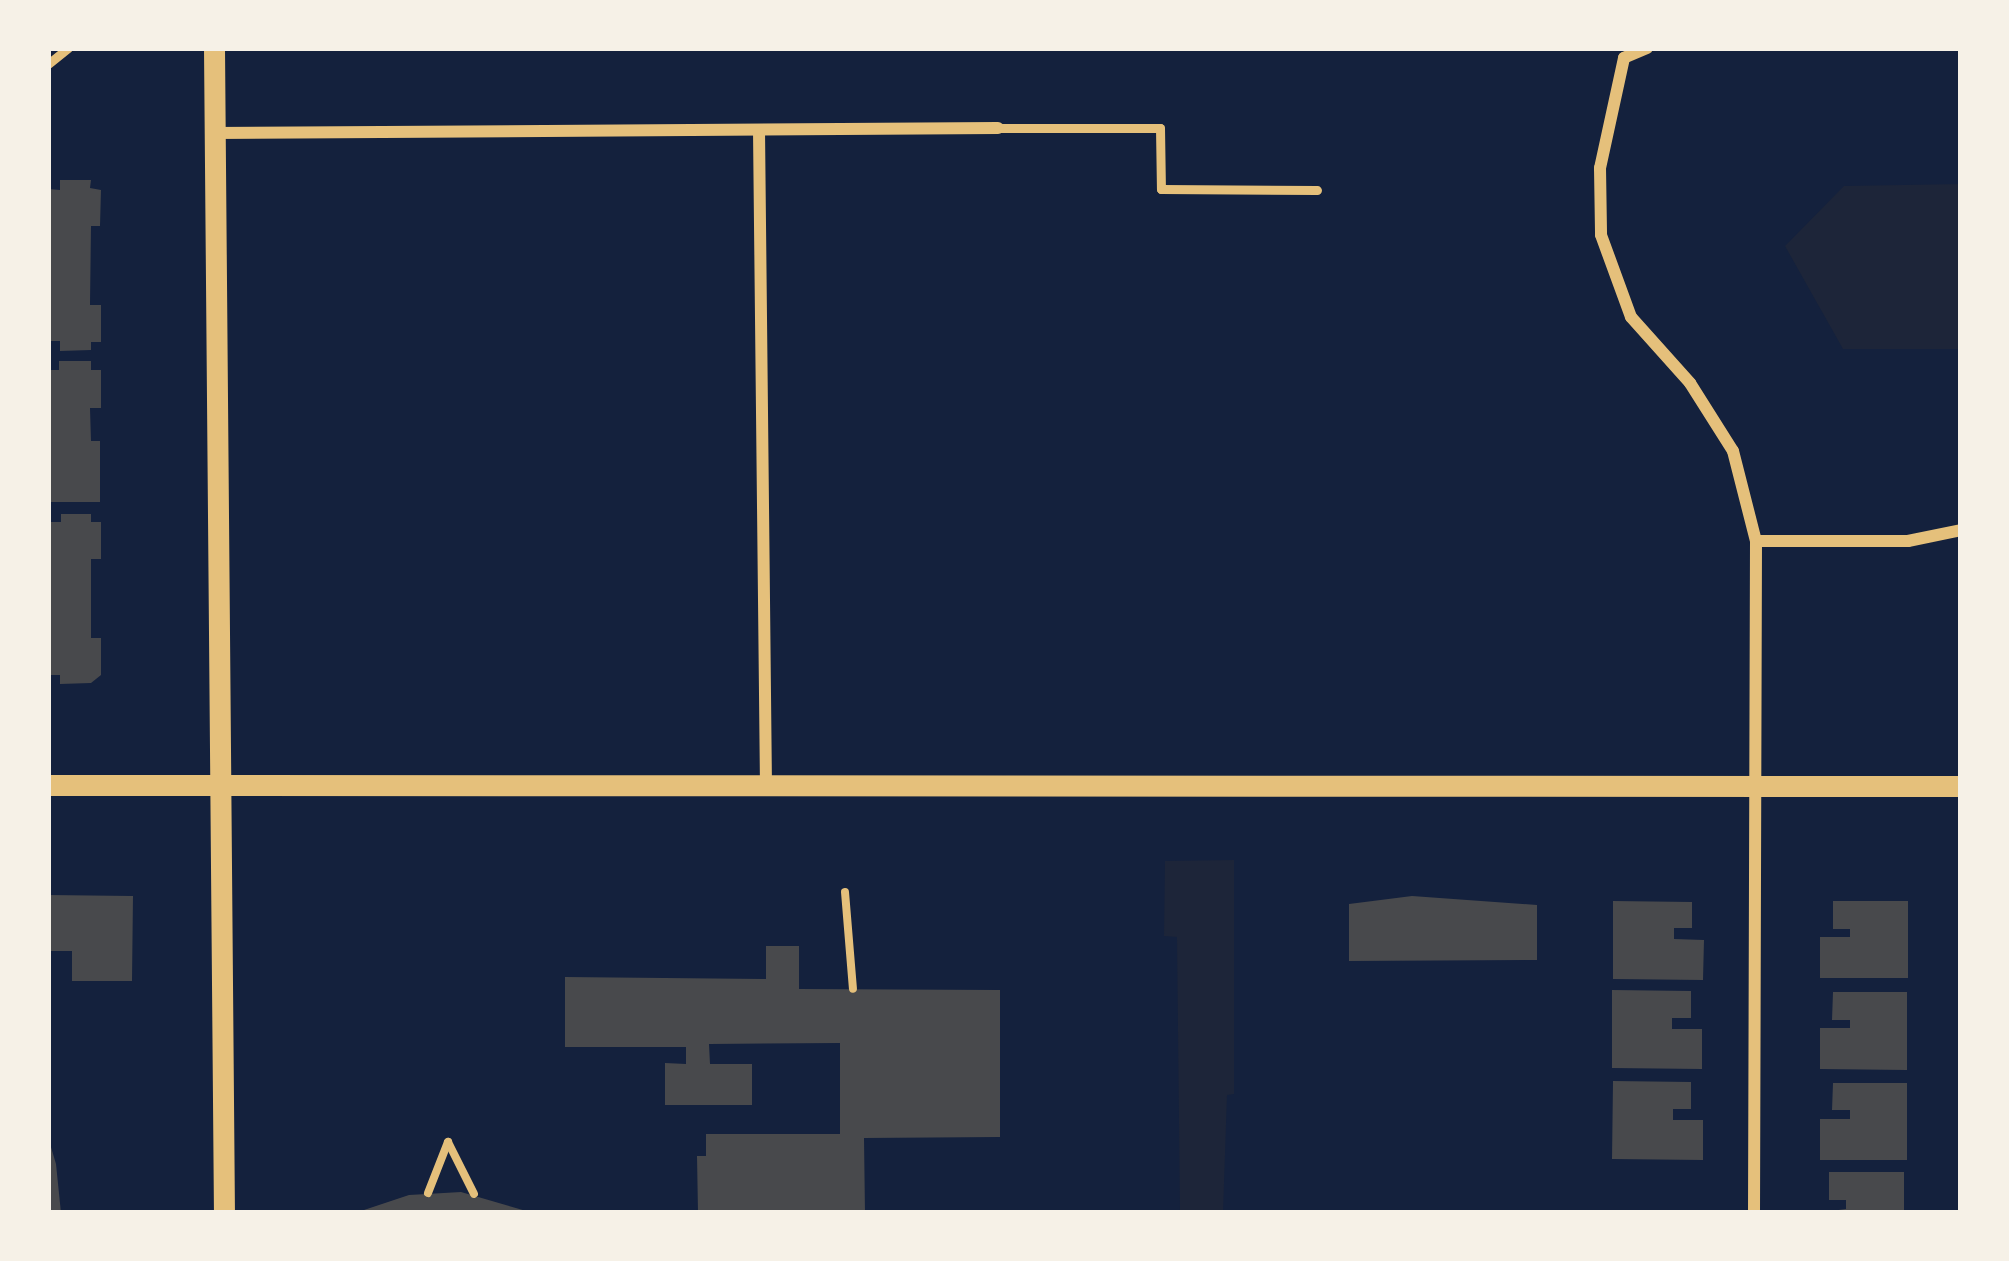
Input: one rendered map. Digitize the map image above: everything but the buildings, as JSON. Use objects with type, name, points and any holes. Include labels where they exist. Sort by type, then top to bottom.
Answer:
[{"type":"street","points":[[214,48],[224,1213]]},
{"type":"street","points":[[1647,48],[1624,58],[1600,168],[1601,235],[1631,316],[1690,383],[1733,452],[1756,541],[1754,1213]]},
{"type":"street","points":[[213,134],[998,128]]},
{"type":"street","points":[[759,130],[766,789]]},
{"type":"street","points":[[1756,541],[1908,541],[1961,530]]},
{"type":"street","points":[[48,784],[766,789],[1961,787]]},
{"type":"lane","points":[[48,64],[68,48]]},
{"type":"lane","points":[[998,128],[1160,128],[1161,189],[1317,190]]},
{"type":"path","points":[[844,892],[853,989]]},
{"type":"path","points":[[428,1192],[448,1142],[474,1194]]},
{"type":"shaded area","points":[[1961,184],[1961,349],[1843,349],[1785,246],[1844,186]]},
{"type":"shaded area","points":[[1234,860],[1234,1094],[1227,1095],[1223,1213],[1180,1213],[1177,937],[1164,936],[1165,861]]}]
